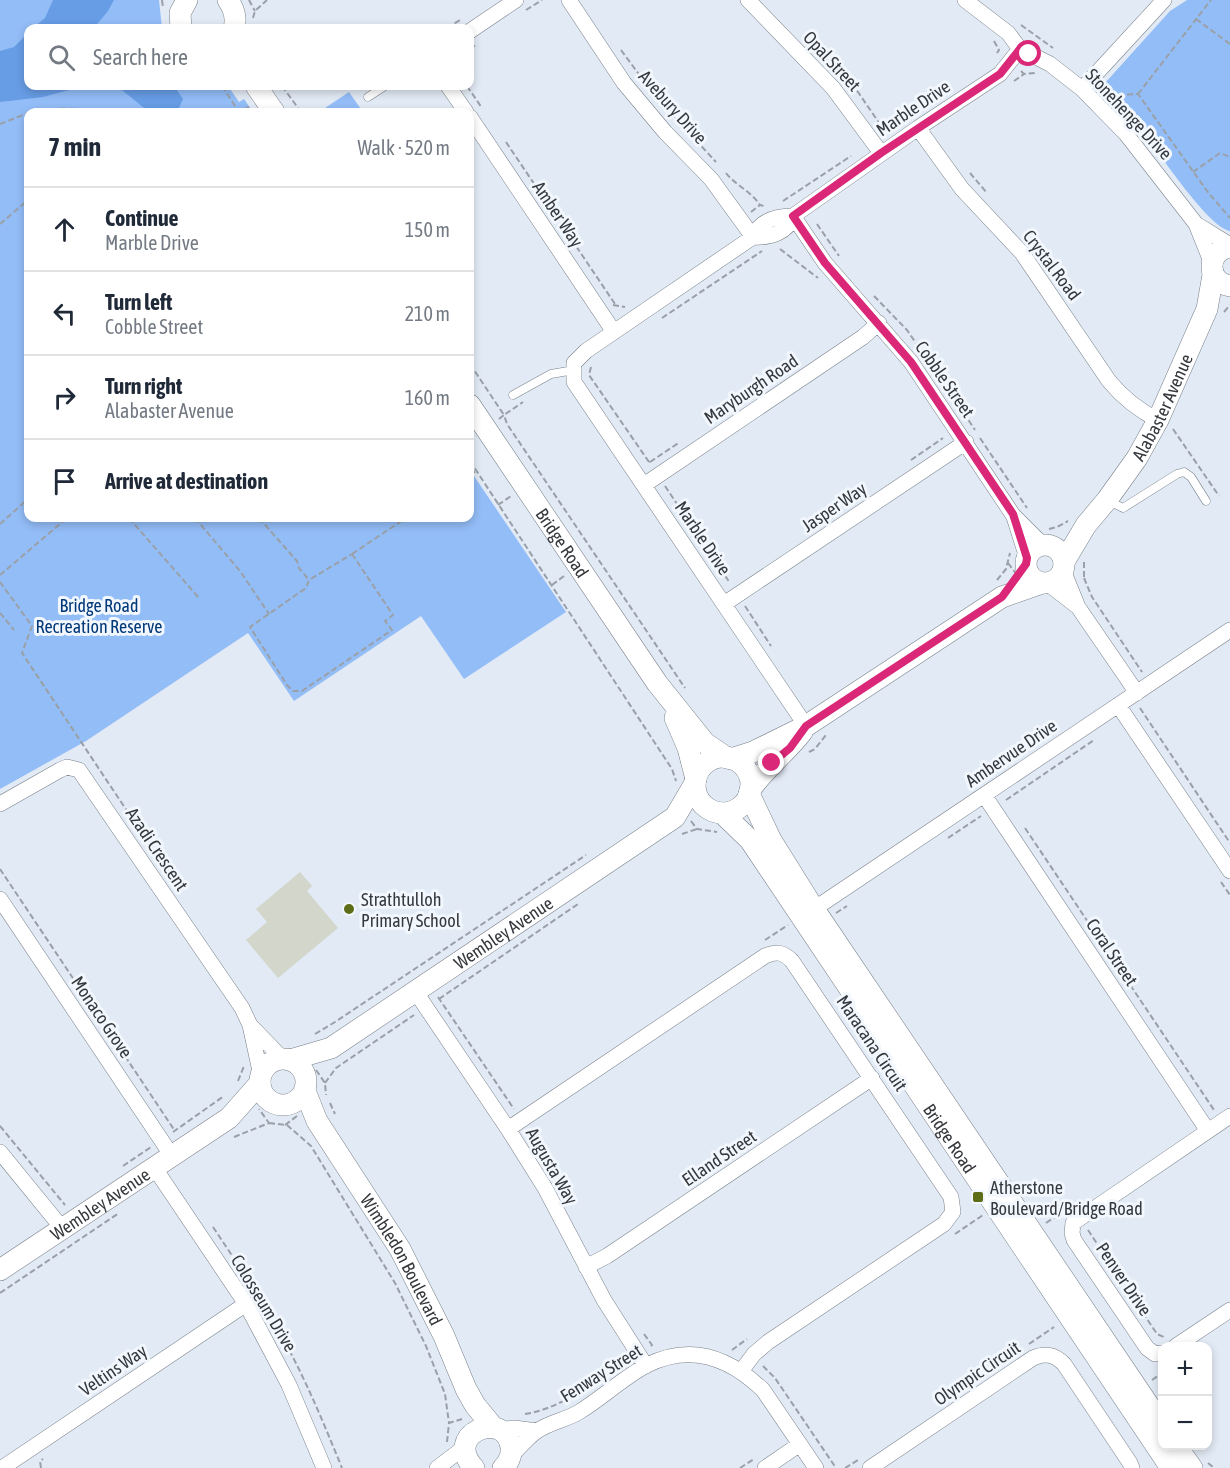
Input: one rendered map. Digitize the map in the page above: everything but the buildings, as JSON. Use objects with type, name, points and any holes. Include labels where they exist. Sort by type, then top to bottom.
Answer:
[{"type":"street","points":[[474,28],[516,0]]},
{"type":"street","name":"Avebury Drive","points":[[569,0],[624,83],[665,132],[711,179],[753,237]]},
{"type":"street","name":"Opal Street","points":[[748,0],[833,88],[880,142]]},
{"type":"street","name":"Stonehenge Drive","points":[[965,0],[1008,33],[1020,49],[1087,84],[1196,224],[1221,279]]},
{"type":"street","points":[[1087,84],[1164,0]]},
{"type":"street","name":"Marble Drive","points":[[806,726],[574,382],[574,363],[581,355],[753,237],[772,235],[786,229],[791,224],[793,216],[880,142],[918,128],[1000,74],[1020,49]]},
{"type":"street","points":[[259,90],[271,108]]},
{"type":"street","points":[[451,90],[463,108]]},
{"type":"street","name":"Amber Way","points":[[474,123],[614,332]]},
{"type":"street","name":"Crystal Road","points":[[918,128],[962,189],[1022,253],[1109,381],[1123,398],[1158,420]]},
{"type":"street","name":"Cobble Street","points":[[793,216],[825,263],[911,362],[966,442],[1036,553]]},
{"type":"street","name":"Stonehenge Drive","points":[[1196,224],[1230,246]]},
{"type":"street","points":[[1221,279],[1217,253],[1230,246]]},
{"type":"street","name":"Alabaster Avenue","points":[[729,758],[753,752],[806,726],[1002,597],[1054,575],[1086,525],[1137,458],[1158,420],[1221,279]]},
{"type":"street","name":"Maryburgh Road","points":[[644,485],[863,337],[879,323]]},
{"type":"street","name":"Bridge Road","points":[[474,411],[657,683],[705,743],[729,758]]},
{"type":"street","name":"Jasper Way","points":[[723,604],[966,442]]},
{"type":"street","name":"Alabaster Avenue","points":[[1002,597],[1036,553],[1086,525]]},
{"type":"street","points":[[1054,575],[1032,578],[1036,553],[1058,550],[1054,575],[1137,693]]},
{"type":"street","name":"Ambervue Drive","points":[[814,909],[1230,630]]},
{"type":"street","name":"Bridge Road","points":[[657,683],[680,727],[695,781]]},
{"type":"street","points":[[1118,705],[1230,871]]},
{"type":"street","name":"Alabaster Avenue","points":[[750,792],[765,770],[790,748],[806,726]]},
{"type":"street","points":[[718,758],[729,758],[744,768],[751,782],[750,792],[742,806],[729,813],[717,812],[705,807],[699,800],[695,781],[704,765],[718,758]]},
{"type":"street","name":"Azadi Crescent","points":[[0,804],[60,770],[74,767],[79,770],[242,1008],[250,1025],[260,1080]]},
{"type":"street","name":"Wembley Avenue","points":[[679,826],[695,781]]},
{"type":"street","name":"Bridge Road","points":[[750,792],[771,840],[814,909],[1158,1419]]},
{"type":"street","name":"Coral Street","points":[[984,795],[1208,1131]]},
{"type":"street","name":"Bridge Road","points":[[717,812],[750,840],[1171,1468]]},
{"type":"street","name":"Wembley Avenue","points":[[287,1059],[331,1048],[421,999],[691,817],[717,812]]},
{"type":"street","name":"Monaco Grove","points":[[0,899],[167,1148]]},
{"type":"street","name":"Maracana Circuit","points":[[508,1129],[765,956],[774,952],[786,954],[951,1197],[953,1212],[944,1224],[768,1342],[754,1354],[742,1370]]},
{"type":"street","name":"Augusta Way","points":[[421,999],[545,1188],[604,1300],[646,1366]]},
{"type":"street","name":"Azadi Crescent","points":[[250,1025],[287,1059]]},
{"type":"street","name":"Wembley Avenue","points":[[312,1084],[331,1048]]},
{"type":"street","points":[[287,1059],[300,1066],[312,1084],[297,1100],[276,1111],[267,1098],[260,1080],[267,1065],[287,1059]]},
{"type":"street","name":"Elland Street","points":[[586,1267],[607,1256],[872,1078]]},
{"type":"street","name":"Wembley Avenue","points":[[229,1118],[260,1080]]},
{"type":"street","name":"Wimbledon Boulevard","points":[[312,1084],[317,1121],[400,1249],[444,1336],[475,1405],[496,1429],[508,1438],[512,1450],[507,1464]]},
{"type":"street","name":"Wembley Avenue","points":[[0,1270],[57,1221],[154,1167],[167,1148],[229,1118],[276,1111]]},
{"type":"street","name":"Wimbledon Boulevard","points":[[276,1111],[306,1122],[327,1135]]},
{"type":"street","name":"Penver Drive","points":[[1158,1354],[1147,1348],[1074,1240],[1073,1223],[1230,1116]]},
{"type":"street","points":[[0,1152],[57,1221]]},
{"type":"street","name":"Colosseum Drive","points":[[154,1167],[246,1304],[289,1385],[324,1468]]},
{"type":"street","name":"Veltins Way","points":[[2,1468],[20,1464],[38,1444],[246,1304]]},
{"type":"street","points":[[1183,1342],[1230,1310]]},
{"type":"street","name":"Fenway Street","points":[[507,1464],[537,1431],[578,1412],[646,1366],[665,1358],[685,1354],[719,1360],[742,1370],[763,1390],[816,1468]]},
{"type":"street","name":"Olympic Circuit","points":[[870,1468],[1041,1355],[1057,1358],[1064,1364],[1132,1468]]},
{"type":"street","name":"Wimbledon Boulevard","points":[[466,1389],[466,1457],[474,1468]]},
{"type":"street","points":[[437,1468],[480,1428],[496,1429]]},
{"type":"street","name":"Fenway Street","points":[[496,1429],[514,1428],[537,1431]]},
{"type":"street","points":[[765,1468],[800,1444]]},
{"type":"street","points":[[1179,1450],[1192,1468]]},
{"type":"lane","points":[[369,97],[379,90]]},
{"type":"lane","points":[[513,395],[551,374],[574,370]]},
{"type":"lane","name":"Alabaster Avenue","points":[[1107,500],[1123,508],[1177,474],[1184,472],[1191,477],[1206,501]]},
{"type":"path","points":[[241,15],[267,0]]},
{"type":"path","points":[[1087,84],[1102,88],[1114,95],[1138,94],[1211,0]]},
{"type":"path","points":[[1196,19],[1230,44]]},
{"type":"path","points":[[1020,24],[1056,51]]},
{"type":"path","points":[[620,49],[656,96],[718,164]]},
{"type":"path","points":[[997,53],[1024,74],[1041,73]]},
{"type":"path","points":[[225,90],[237,108]]},
{"type":"path","points":[[285,90],[298,108]]},
{"type":"path","points":[[470,90],[488,115]]},
{"type":"path","points":[[1138,94],[1193,172],[1230,218]]},
{"type":"path","points":[[56,108],[83,108]]},
{"type":"path","points":[[0,124],[24,115]]},
{"type":"path","points":[[501,135],[615,304],[626,307]]},
{"type":"path","points":[[778,204],[880,142]]},
{"type":"path","points":[[1193,172],[1220,153],[1230,157]]},
{"type":"path","points":[[725,172],[732,182],[757,199],[760,205],[770,208]]},
{"type":"path","points":[[0,224],[24,203]]},
{"type":"path","points":[[741,219],[760,205]]},
{"type":"path","points":[[780,249],[825,284]]},
{"type":"path","points":[[602,314],[615,304]]},
{"type":"path","points":[[474,370],[504,415],[513,433],[685,688]]},
{"type":"path","points":[[485,428],[524,402]]},
{"type":"path","points":[[688,437],[649,462],[738,594],[774,652]]},
{"type":"path","points":[[474,468],[672,769],[676,782],[674,788]]},
{"type":"path","points":[[0,524],[24,503]]},
{"type":"path","points":[[0,575],[62,522]]},
{"type":"path","points":[[132,522],[199,598]]},
{"type":"path","points":[[198,522],[240,571],[269,614]]},
{"type":"path","points":[[263,522],[297,561],[299,568],[309,580]]},
{"type":"path","points":[[352,554],[393,615],[385,621],[392,630],[302,691],[293,691],[250,627],[306,588],[309,580],[400,522]]},
{"type":"path","points":[[0,582],[32,626],[22,653],[81,744]]},
{"type":"path","points":[[0,614],[14,630]]},
{"type":"path","points":[[1140,708],[1230,843]]},
{"type":"path","points":[[805,755],[815,749],[831,728]]},
{"type":"path","points":[[679,826],[697,830]]},
{"type":"path","points":[[308,1038],[595,849]]},
{"type":"path","points":[[0,869],[175,1131]]},
{"type":"path","points":[[312,1084],[336,1068],[421,999],[578,904]]},
{"type":"path","points":[[238,1082],[246,1061],[257,1054]]},
{"type":"path","points":[[123,1166],[167,1148],[175,1131],[225,1095]]},
{"type":"path","points":[[276,1111],[287,1125],[310,1146],[395,1283],[426,1346],[445,1394],[449,1423]]},
{"type":"path","points":[[0,1126],[65,1205],[57,1221]]},
{"type":"path","points":[[0,1293],[127,1208]]},
{"type":"path","points":[[211,1224],[248,1280],[235,1288]]},
{"type":"path","points":[[265,1307],[296,1361],[342,1468]]},
{"type":"path","points":[[732,1350],[752,1336]]},
{"type":"path","points":[[1149,1382],[1158,1376]]},
{"type":"path","points":[[38,1444],[46,1457],[40,1461],[41,1468]]},
{"type":"green space","name":"Bridge Road Recreation Reserve","points":[[0,0],[159,0],[162,24],[24,24],[24,90],[231,90],[239,102],[244,99],[250,108],[24,108],[24,522],[474,522],[474,476],[566,612],[464,679],[421,616],[294,701],[248,633],[86,741],[0,789]]},
{"type":"green space","points":[[1187,0],[1230,0],[1230,231],[1221,227],[1198,204],[1144,133],[1106,92],[1105,83],[1170,11]]},
{"type":"green space","points":[[349,92],[360,108],[325,108]]},
{"type":"shaded area","points":[[53,0],[114,0],[97,24],[38,24],[45,18]]},
{"type":"shaded area","points":[[24,37],[24,90],[69,90],[43,97],[0,102],[0,51],[14,47]]},
{"type":"shaded area","points":[[122,90],[177,90],[183,99],[179,108],[144,108]]},
{"type":"place","name":"Strathtulloh Primary School","points":[[349,909]]},
{"type":"place","name":"Atherstone Boulevard/Bridge Road","points":[[978,1197]]},
{"type":"route","points":[[772,763],[790,748],[806,726],[1002,597],[1026,564],[1027,558],[1013,514],[966,442],[911,362],[825,263],[793,216],[881,153],[1000,74],[1020,49],[1029,54]]}]
